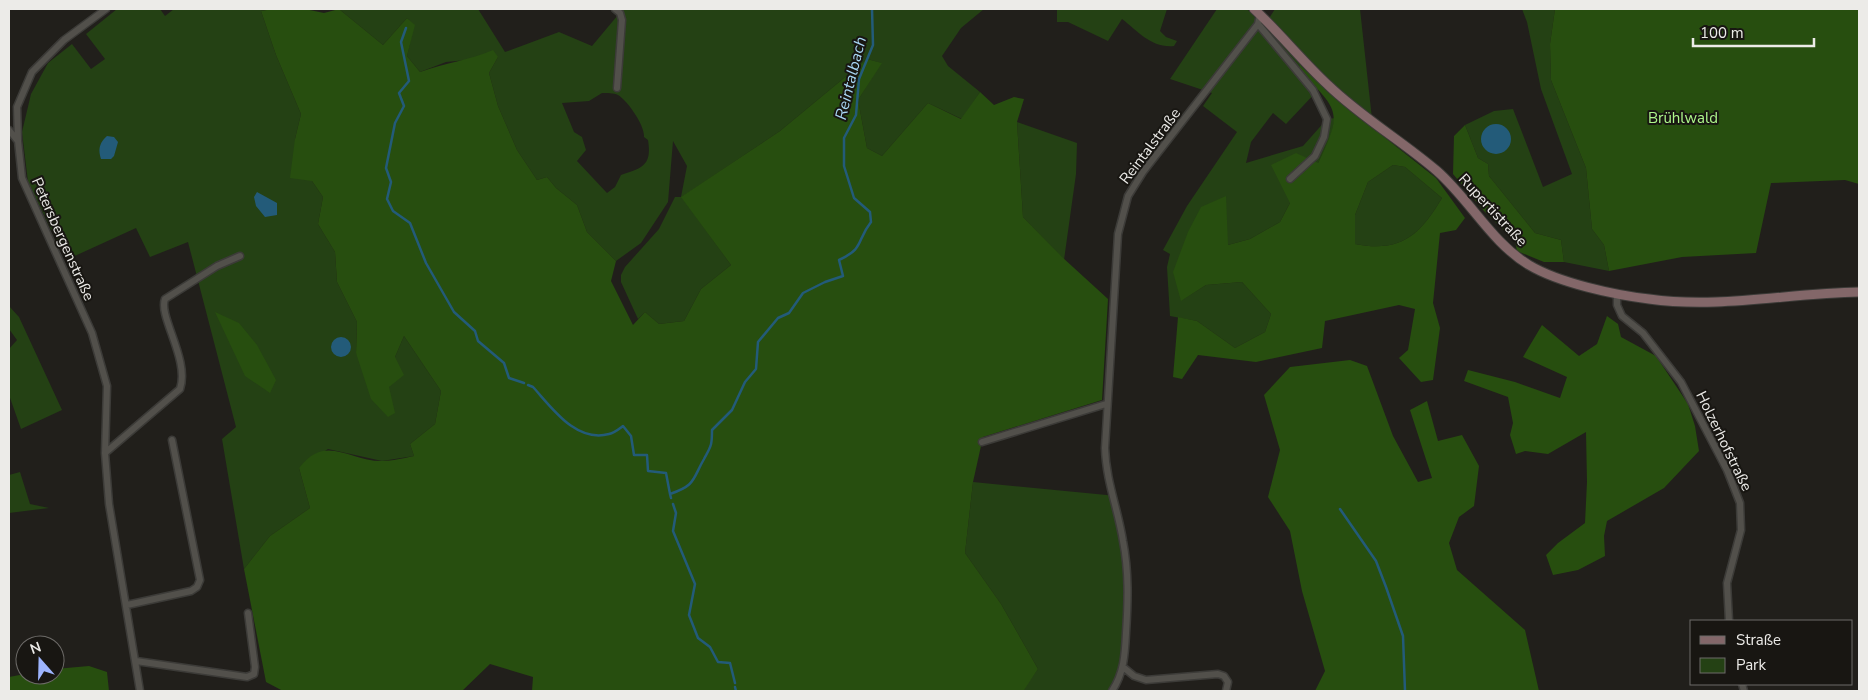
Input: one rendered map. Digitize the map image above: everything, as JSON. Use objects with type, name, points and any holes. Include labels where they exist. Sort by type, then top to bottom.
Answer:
[{"type":"main road","name":"Rupertistraße","points":[[1257,11],[1329,86],[1438,172],[1512,253],[1530,266],[1561,278],[1617,294],[1679,302],[1762,301],[1831,292],[1859,292]]},
{"type":"street","name":"Petersbergenstraße","points":[[106,9],[64,40],[32,72],[17,107],[18,141],[22,178],[92,333],[106,386],[105,453],[109,504],[140,691]]},
{"type":"street","points":[[615,9],[622,20],[617,88]]},
{"type":"street","name":"Reintalstraße","points":[[1112,691],[1119,680],[1123,667],[1128,574],[1123,540],[1106,472],[1106,404],[1118,234],[1128,196],[1143,172],[1258,24],[1257,11]]},
{"type":"street","points":[[1258,24],[1313,90],[1327,118],[1324,137],[1314,156],[1290,179]]},
{"type":"street","points":[[9,130],[18,141]]},
{"type":"street","points":[[105,453],[177,394],[181,386],[182,375],[177,347],[163,307],[165,299],[217,266],[240,256]]},
{"type":"street","name":"Holzerhofstraße","points":[[1617,294],[1617,305],[1622,316],[1643,333],[1681,382],[1727,470],[1740,503],[1741,530],[1727,583],[1729,620]]},
{"type":"street","points":[[982,442],[1106,404]]},
{"type":"street","points":[[126,605],[191,591],[198,587],[200,580],[172,440]]},
{"type":"street","points":[[136,661],[247,677],[254,674],[256,667],[248,613]]},
{"type":"street","points":[[1123,667],[1134,676],[1146,680],[1218,674],[1224,676],[1228,682],[1226,691]]},
{"type":"green space","points":[[117,9],[160,9],[165,16],[174,9],[272,9],[261,11],[276,55],[301,114],[295,139],[312,181],[323,197],[318,224],[335,252],[337,282],[357,322],[356,353],[389,387],[395,357],[404,336],[441,391],[435,424],[410,444],[414,456],[382,461],[328,449],[299,468],[310,508],[270,536],[244,569],[222,439],[236,427],[188,242],[150,257],[136,228],[66,260],[28,182],[22,132],[31,94],[48,63],[72,44],[91,69],[105,59],[86,34]]},
{"type":"green space","points":[[305,9],[324,13],[339,9],[383,45],[407,18],[415,25],[407,56],[420,72],[493,50],[498,57],[489,73],[498,106],[517,150],[537,180],[547,177],[556,188],[577,205],[587,232],[616,261],[611,281],[633,325],[645,312],[659,324],[684,321],[701,289],[731,265],[681,197],[780,131],[867,59],[882,63],[858,100],[867,148],[882,156],[928,103],[961,119],[980,92],[994,105],[1014,97],[1024,99],[1017,122],[1023,217],[1062,257],[1108,299],[1102,400],[983,437],[973,482],[965,553],[1001,604],[1038,669],[1024,690],[532,691],[533,677],[490,664],[462,691],[283,691],[266,682],[244,569],[270,536],[310,508],[299,468],[309,458],[319,452],[328,450],[382,461],[414,456],[410,444],[435,424],[441,391],[404,336],[395,357],[404,375],[389,387],[395,413],[388,417],[371,399],[356,353],[357,322],[337,282],[335,252],[318,224],[323,197],[312,181],[290,178],[295,139],[301,114],[276,55],[261,11]]},
{"type":"green space","points":[[339,9],[478,9],[505,52],[559,32],[592,46],[623,9],[984,9],[961,28],[942,56],[948,66],[980,92],[962,119],[928,103],[882,156],[867,148],[858,100],[881,63],[867,59],[780,131],[682,197],[731,265],[701,289],[684,321],[659,324],[645,312],[638,319],[621,282],[621,275],[625,267],[659,229],[675,197],[681,197],[687,166],[673,141],[668,202],[641,243],[616,261],[587,232],[577,205],[556,188],[547,177],[537,180],[517,150],[498,106],[489,73],[498,57],[446,62],[420,72],[407,56],[414,25],[407,18],[383,45]],"holes":[[[602,93],[612,93],[622,98],[639,120],[644,137],[648,140],[649,148],[649,155],[644,164],[635,170],[621,175],[615,187],[607,193],[577,161],[586,150],[582,137],[574,132],[562,103],[589,101]]]},
{"type":"green space","points":[[1057,9],[1167,9],[1160,31],[1166,37],[1177,41],[1174,46],[1152,42],[1122,19],[1108,41],[1068,22],[1057,22]]},
{"type":"green space","points":[[1217,9],[1247,9],[1264,26],[1275,9],[1360,9],[1373,128],[1301,66],[1300,71],[1318,90],[1286,124],[1273,113],[1251,142],[1246,163],[1303,146],[1327,119],[1335,118],[1331,136],[1318,163],[1290,203],[1280,222],[1250,239],[1228,245],[1182,300],[1206,285],[1242,282],[1271,314],[1265,332],[1235,348],[1197,321],[1170,316],[1167,267],[1170,254],[1163,250],[1187,206],[1237,132],[1203,106],[1212,93],[1170,79]]},
{"type":"green space","points":[[1522,9],[1555,9],[1550,44],[1551,80],[1586,168],[1592,229],[1604,245],[1609,271],[1564,262],[1561,240],[1535,233],[1489,176],[1488,164],[1478,158],[1465,125],[1494,111],[1513,109],[1543,187],[1572,174],[1541,89],[1527,22]]},
{"type":"green space","name":"Brühlwald","points":[[1555,9],[1859,9],[1859,184],[1845,180],[1771,183],[1756,253],[1682,257],[1609,271],[1604,245],[1592,229],[1586,168],[1551,80],[1550,44]]},
{"type":"green space","points":[[1300,65],[1335,98],[1436,178],[1465,218],[1456,230],[1440,233],[1433,303],[1440,328],[1433,380],[1421,382],[1399,358],[1408,350],[1415,309],[1399,305],[1325,321],[1322,348],[1256,362],[1198,355],[1182,379],[1173,377],[1178,317],[1197,321],[1235,348],[1265,332],[1271,314],[1242,282],[1206,285],[1181,301],[1173,272],[1188,232],[1201,207],[1226,196],[1228,245],[1250,239],[1280,222],[1290,203],[1271,165],[1296,153],[1318,163],[1334,122],[1333,112],[1323,95],[1300,71]],"holes":[[[1393,165],[1405,167],[1442,198],[1434,211],[1417,231],[1397,243],[1385,246],[1355,244],[1355,215],[1368,182]]]},
{"type":"green space","points":[[1017,122],[1077,143],[1076,174],[1064,260],[1023,217]]},
{"type":"green space","points":[[1465,125],[1478,158],[1488,164],[1489,176],[1535,233],[1561,240],[1564,262],[1544,262],[1517,251],[1515,241],[1484,211],[1453,174],[1454,136]]},
{"type":"green space","points":[[1393,165],[1405,167],[1442,198],[1426,222],[1408,238],[1385,246],[1355,244],[1355,215],[1368,182]]},
{"type":"green space","points":[[9,306],[19,317],[62,410],[21,429],[9,395],[9,349],[17,340],[9,329]]},
{"type":"green space","points":[[215,312],[239,323],[257,345],[276,380],[270,393],[245,376]]},
{"type":"green space","points":[[1607,316],[1618,324],[1621,337],[1656,356],[1688,404],[1695,426],[1699,451],[1664,488],[1607,521],[1604,536],[1605,556],[1578,570],[1553,575],[1546,555],[1558,543],[1585,523],[1587,482],[1586,432],[1548,454],[1525,451],[1516,454],[1510,435],[1513,423],[1508,397],[1464,381],[1468,370],[1515,382],[1560,398],[1567,377],[1523,357],[1542,325],[1579,356],[1597,344]]},
{"type":"green space","points":[[1350,360],[1367,366],[1393,436],[1418,482],[1432,478],[1410,410],[1427,401],[1438,441],[1462,435],[1479,466],[1474,506],[1459,517],[1449,543],[1457,570],[1525,630],[1539,691],[1315,691],[1325,671],[1302,591],[1290,531],[1268,497],[1280,450],[1264,395],[1290,367]]},
{"type":"green space","points":[[20,472],[30,504],[49,508],[9,513],[9,475]]},
{"type":"green space","points":[[973,482],[1117,496],[1125,534],[1126,560],[1123,667],[1112,691],[1022,691],[1038,669],[1001,604],[965,553]]},
{"type":"green space","points":[[89,666],[107,672],[109,691],[9,691],[9,677],[15,676],[15,685],[65,685],[65,668]]},
{"type":"water","points":[[1496,124],[1507,128],[1511,139],[1507,150],[1496,154],[1485,150],[1481,139],[1485,128]]},
{"type":"water","points":[[107,136],[114,137],[118,142],[114,156],[111,159],[101,159],[100,147],[102,141]]},
{"type":"water","points":[[257,192],[277,203],[277,215],[265,217],[256,206],[254,197]]},
{"type":"water","points":[[341,337],[348,340],[351,347],[348,354],[341,357],[334,354],[331,347],[334,340]]},
{"type":"waterway","name":"Reintalbach","points":[[671,498],[670,494],[685,488],[692,481],[710,448],[712,430],[732,410],[745,382],[756,369],[758,342],[778,318],[789,313],[803,293],[825,282],[843,276],[839,260],[857,248],[871,222],[870,212],[854,198],[844,166],[844,138],[856,115],[859,79],[873,45],[872,9]]},
{"type":"waterway","points":[[406,28],[401,42],[409,81],[399,93],[404,106],[395,123],[386,168],[391,182],[387,199],[393,211],[410,223],[426,263],[454,312],[475,331],[478,341],[504,363],[509,378],[524,383]]},
{"type":"waterway","points":[[528,385],[533,387],[575,429],[597,435],[615,432],[623,426],[631,436],[634,455],[647,455],[648,471],[666,473],[670,494]]},
{"type":"waterway","name":"Reintalbach","points":[[673,504],[676,513],[673,531],[695,584],[689,615],[698,638],[710,647],[718,662],[730,663],[735,683]]},
{"type":"waterway","points":[[1340,509],[1376,561],[1386,587],[1403,636],[1405,691]]},
{"type":"waterway","name":"Reintalbach","points":[[735,687],[736,691]]}]
